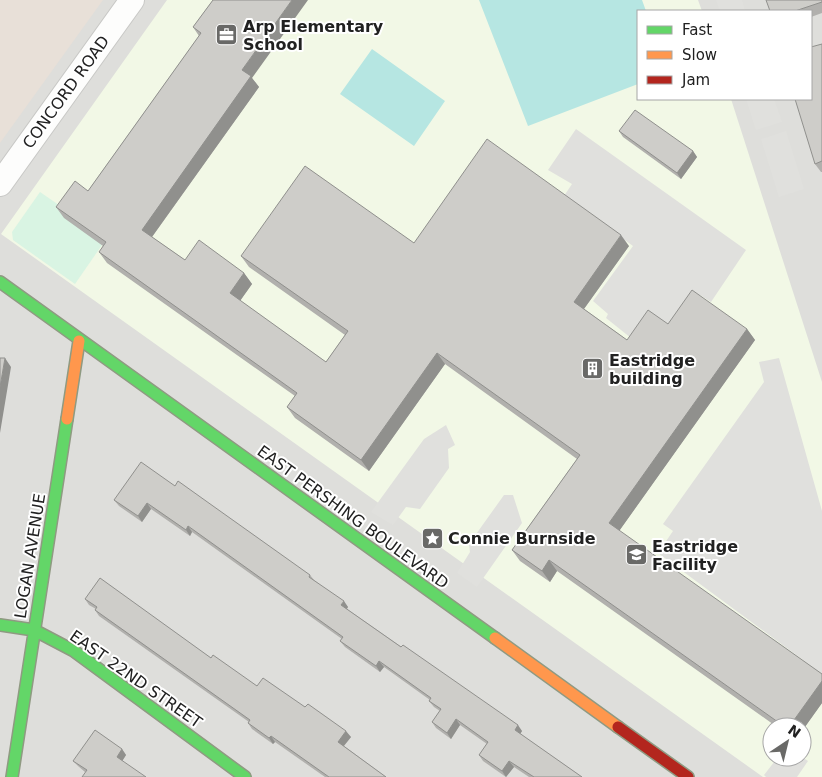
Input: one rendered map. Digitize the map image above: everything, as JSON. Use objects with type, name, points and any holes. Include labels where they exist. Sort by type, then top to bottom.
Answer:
[{"type":"main road","name":"EAST PERSHING BOULEVARD","points":[[0,282],[79,341],[688,777]]},
{"type":"main road","name":"LOGAN AVENUE","points":[[12,777],[79,341]]},
{"type":"main road","name":"EAST 22ND STREET","points":[[0,625],[34,630],[74,651],[245,777]]},
{"type":"street","name":"CONCORD ROAD","points":[[0,184],[132,0]]},
{"type":"shaded area","name":"Eastridge Facility","points":[[0,0],[822,0],[822,777],[0,777]]},
{"type":"shaded area","points":[[0,0],[103,0],[0,143]]},
{"type":"shaded area","name":"Eastridge Facility","points":[[167,0],[698,0],[702,10],[637,10],[637,100],[731,100],[822,382],[822,777],[763,777],[1,234]]},
{"type":"shaded area","points":[[479,0],[642,0],[646,10],[637,10],[637,84],[528,126]]},
{"type":"shaded area","points":[[716,0],[742,0],[745,10],[720,10]]},
{"type":"shaded area","points":[[372,49],[445,101],[414,146],[340,94]]},
{"type":"shaded area","points":[[746,100],[774,100],[782,122],[756,130]]},
{"type":"shaded area","points":[[576,129],[746,250],[711,302],[700,295],[675,330],[636,342],[606,318],[608,314],[593,301],[633,246],[564,196],[572,184],[548,170]]},
{"type":"shaded area","points":[[786,131],[804,189],[779,197],[761,139]]},
{"type":"shaded area","points":[[40,192],[69,212],[102,245],[75,284],[13,240],[12,232]]},
{"type":"shaded area","points":[[779,358],[822,511],[822,674],[658,553],[673,531],[663,524],[764,382],[759,362]]},
{"type":"shaded area","points":[[446,425],[455,445],[448,449],[449,468],[420,509],[406,507],[393,525],[371,512],[424,439]]},
{"type":"shaded area","points":[[504,495],[513,495],[522,523],[477,587],[457,573],[470,552],[469,544]]},
{"type":"shaded area","points":[[770,767],[804,767],[797,777],[766,777],[764,775]]},
{"type":"building","name":"Eastridge building","points":[[213,0],[292,0],[242,70],[251,76],[142,230],[185,260],[199,240],[244,273],[230,293],[326,362],[348,331],[241,256],[305,166],[414,243],[487,139],[621,235],[574,302],[627,340],[648,310],[668,324],[692,290],[747,329],[609,523],[822,674],[822,681],[796,717],[771,717],[549,560],[542,571],[512,550],[580,455],[437,353],[361,460],[287,407],[297,393],[99,252],[106,242],[56,207],[75,181],[88,191],[201,33],[193,27]]},
{"type":"building","points":[[766,0],[822,0],[822,2],[798,10],[770,10]]},
{"type":"building","points":[[822,44],[822,161],[815,164],[795,100],[812,100],[812,47]]},
{"type":"building","points":[[635,110],[693,151],[677,173],[619,131]]},
{"type":"building","points":[[0,358],[5,358],[0,387]]},
{"type":"building","points":[[141,462],[175,486],[178,481],[310,575],[309,577],[344,601],[341,605],[401,647],[403,645],[518,725],[515,730],[582,777],[534,777],[509,761],[502,771],[479,755],[488,742],[456,719],[447,733],[432,722],[441,709],[429,701],[431,698],[379,661],[376,666],[340,641],[343,637],[188,526],[186,530],[147,503],[138,516],[114,500]]},
{"type":"building","points":[[100,578],[211,658],[213,655],[257,686],[263,678],[305,707],[308,704],[346,731],[338,742],[386,777],[329,777],[271,736],[269,738],[248,723],[250,720],[95,610],[97,607],[85,599]]},
{"type":"building","points":[[95,730],[122,749],[117,757],[146,777],[82,777],[87,770],[73,761]]},
{"type":"traffic: fast","points":[[0,282],[495,638]]},
{"type":"traffic: fast","points":[[12,777],[67,419]]},
{"type":"traffic: fast","points":[[0,625],[34,630],[74,651],[245,777]]},
{"type":"traffic: slow","points":[[67,419],[79,341]]},
{"type":"traffic: slow","points":[[495,638],[618,727]]},
{"type":"traffic: jam","points":[[618,727],[688,777]]},
{"type":"place","name":"Arp Elementary School","points":[[227,35]]},
{"type":"place","name":"Eastridge building","points":[[593,369]]},
{"type":"place","name":"Connie Burnside","points":[[432,538]]},
{"type":"place","name":"Eastridge Facility","points":[[636,555]]}]
